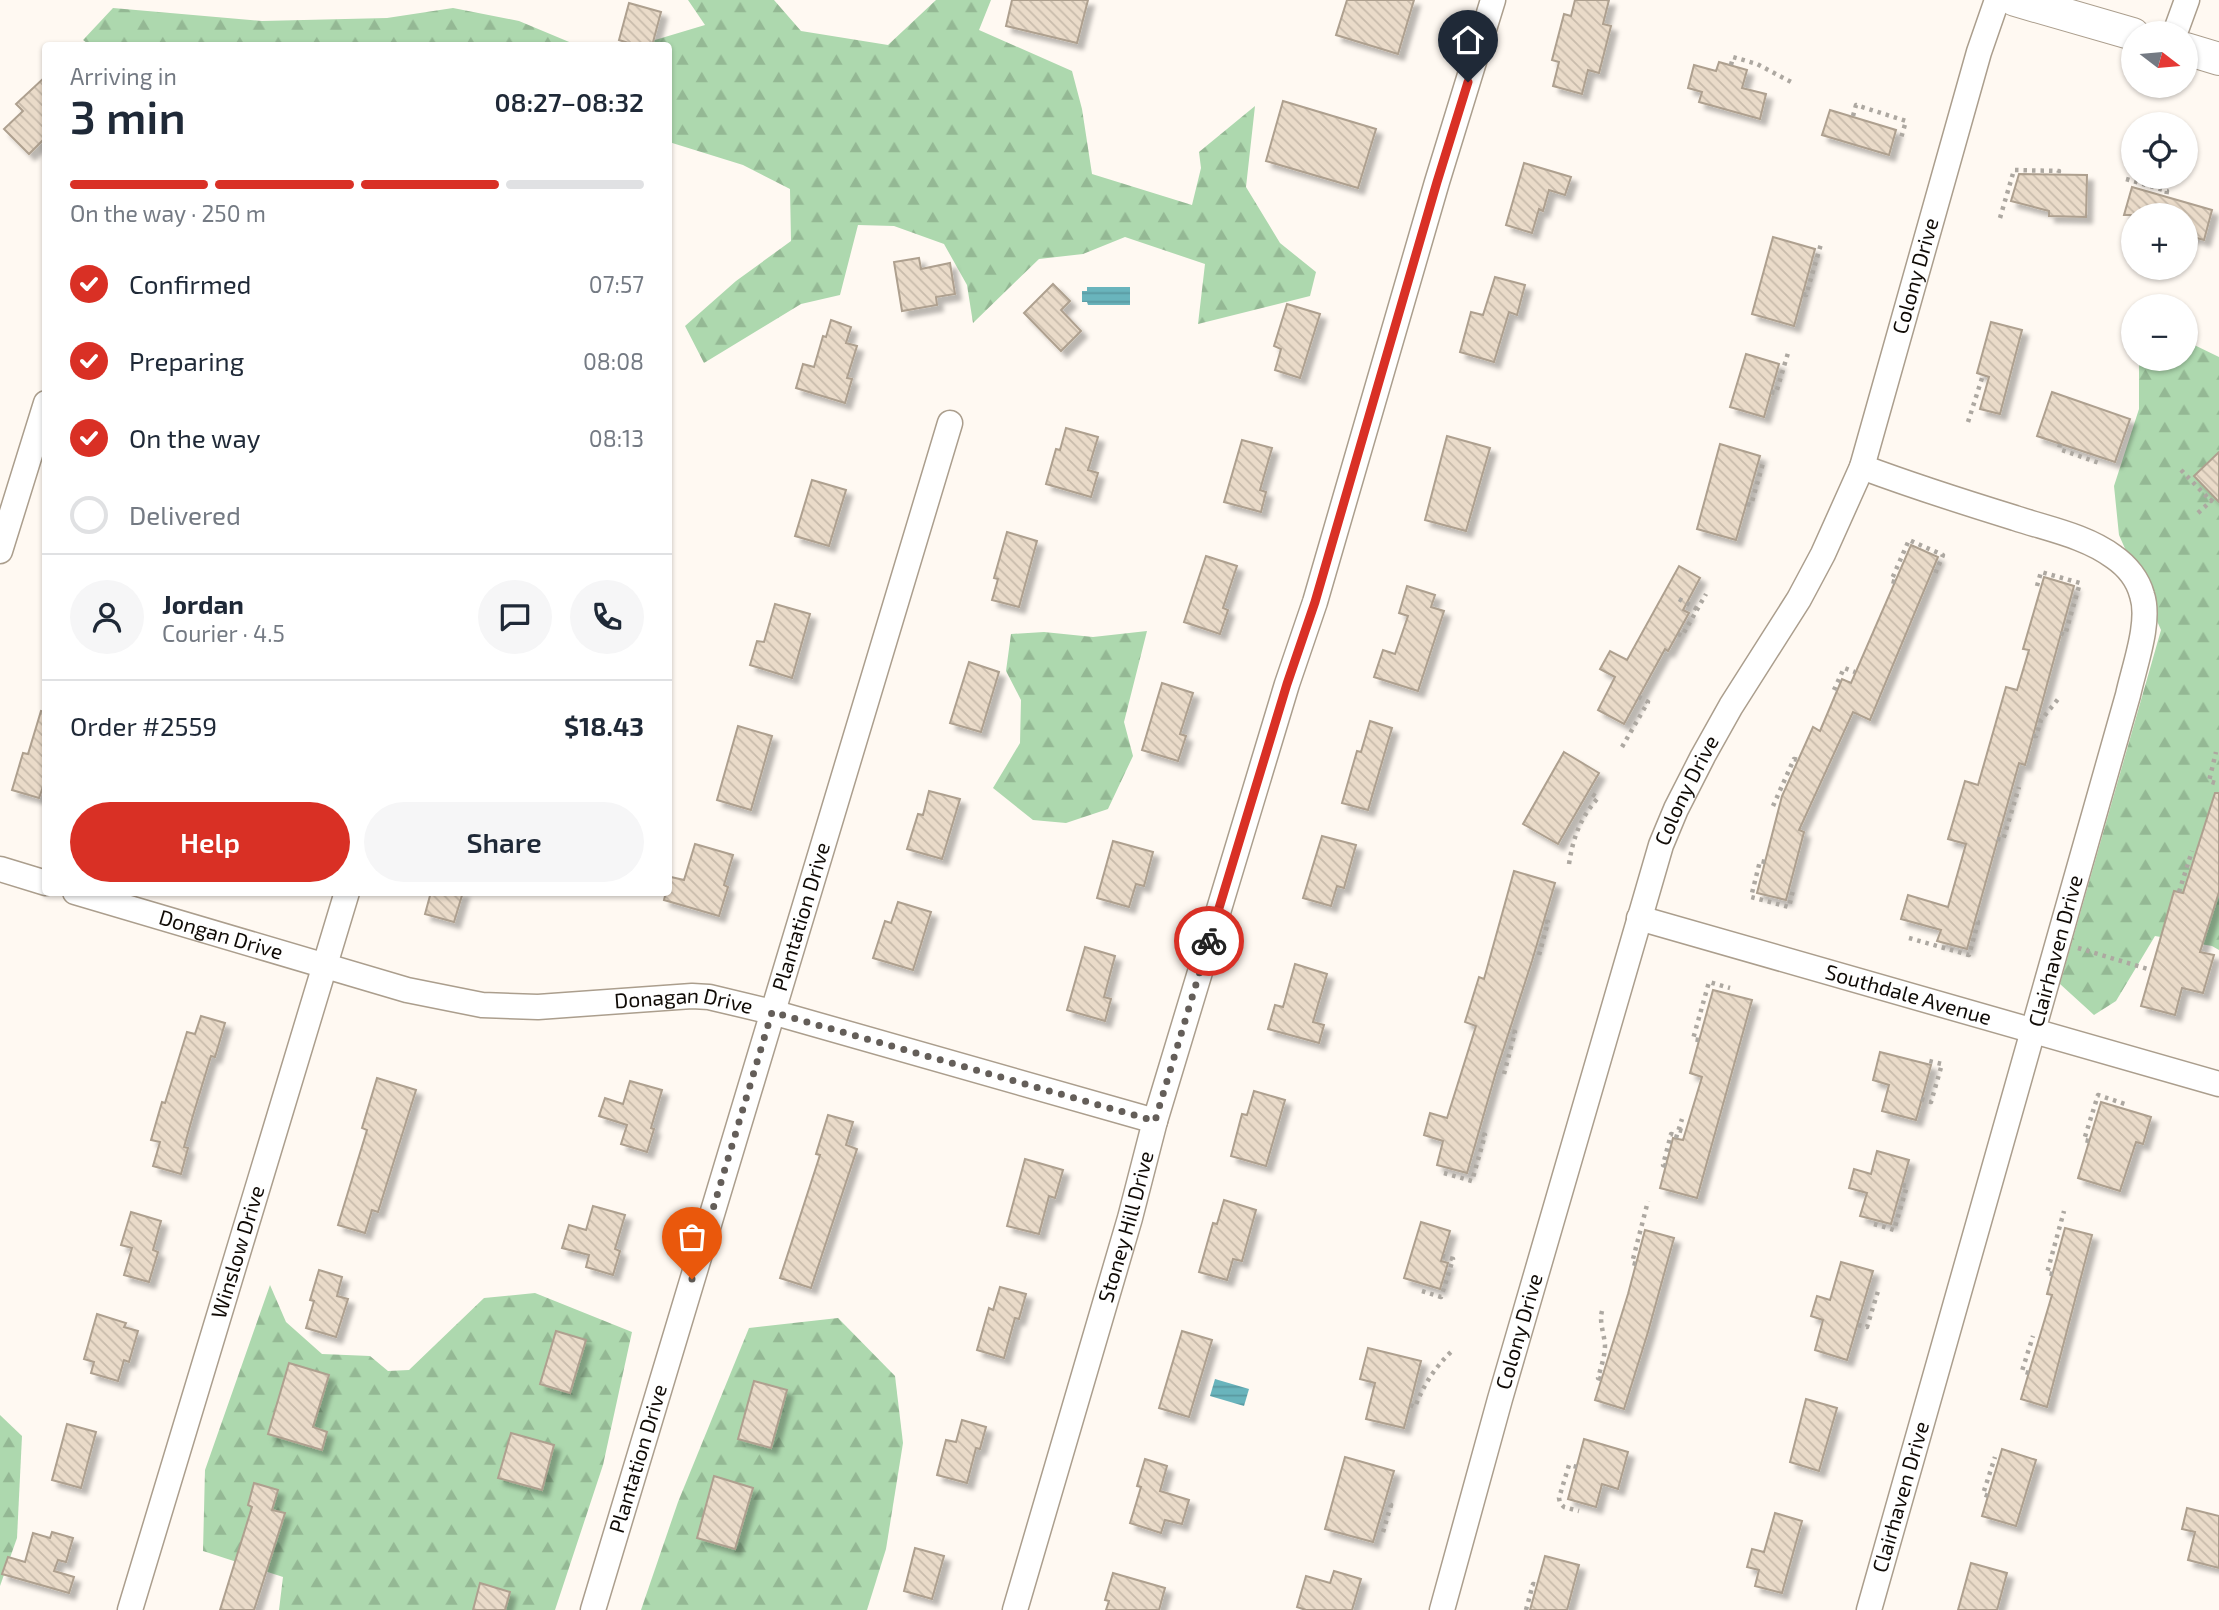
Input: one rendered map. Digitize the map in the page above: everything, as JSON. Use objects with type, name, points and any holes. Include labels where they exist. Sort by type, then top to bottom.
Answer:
[{"type":"main road","points":[[2015,0],[2121,31]]},
{"type":"main road","points":[[2198,53],[2219,59]]},
{"type":"street","name":"Stoney Hill Drive","points":[[1015,1610],[1130,1218],[1155,1121],[1287,684],[1315,602],[1493,0]]},
{"type":"street","name":"Colony Drive","points":[[1442,1610],[1503,1388],[1661,845],[1676,808],[1731,706],[1823,554],[1862,467],[1979,52],[1997,0]]},
{"type":"street","points":[[2179,21],[2187,0]]},
{"type":"street","points":[[0,551],[42,416]]},
{"type":"street","name":"Plantation Drive","points":[[593,1610],[950,424]]},
{"type":"street","name":"Clairhaven Drive","points":[[1862,467],[1926,491],[2086,541],[2113,556],[2129,569],[2142,594],[2145,608],[2143,630],[2128,695],[1869,1610]]},
{"type":"street","points":[[0,869],[42,882]]},
{"type":"street","name":"Dongan Drive","points":[[89,896],[326,965]]},
{"type":"street","name":"Winslow Drive","points":[[130,1610],[346,896]]},
{"type":"street","name":"Southdale Avenue","points":[[1639,918],[2219,1084]]},
{"type":"street","name":"Donagan Drive","points":[[326,965],[407,990],[482,1005],[538,1007],[709,997],[772,1012],[1155,1121]]},
{"type":"path","points":[[1731,65],[1733,57],[1757,64],[1793,83]]},
{"type":"path","points":[[1853,117],[1856,105],[1906,121],[1901,138]]},
{"type":"path","points":[[2000,218],[2014,170],[2059,171],[2058,175]]},
{"type":"path","points":[[2160,189],[2167,191],[2165,197]]},
{"type":"path","points":[[1803,294],[1806,295],[1821,244]]},
{"type":"path","points":[[1771,392],[1776,393],[1788,353]]},
{"type":"path","points":[[1968,422],[1983,375]]},
{"type":"path","points":[[2060,444],[2059,449],[2102,464]]},
{"type":"path","points":[[1747,503],[1751,505],[1763,463]]},
{"type":"path","points":[[2181,470],[2213,499],[2198,513]]},
{"type":"path","points":[[1895,582],[1891,581],[1909,540],[1943,555],[1934,576]]},
{"type":"path","points":[[2037,586],[2041,572],[2080,583],[2065,635],[2060,634]]},
{"type":"path","points":[[1678,634],[1682,636],[1706,594]]},
{"type":"path","points":[[1679,599],[1697,609]]},
{"type":"path","points":[[1834,690],[1844,668],[1855,672]]},
{"type":"path","points":[[1622,747],[1648,702],[1639,697]]},
{"type":"path","points":[[2033,736],[2036,736],[2040,720],[2059,698]]},
{"type":"path","points":[[2215,783],[2209,781],[2216,752]]},
{"type":"path","points":[[1773,806],[1794,759],[1798,760]]},
{"type":"path","points":[[1997,839],[2003,840],[2018,788]]},
{"type":"path","points":[[1569,864],[1578,825],[1598,798],[1589,792]]},
{"type":"path","points":[[2179,892],[2192,851]]},
{"type":"path","points":[[1765,862],[1760,861],[1751,897],[1789,907],[1793,890]]},
{"type":"path","points":[[1539,955],[1548,922],[1544,921]]},
{"type":"path","points":[[1909,938],[1969,955],[1978,922],[1974,921]]},
{"type":"path","points":[[2058,943],[2151,970]]},
{"type":"path","points":[[1699,1040],[1693,1039],[1709,982],[1731,988]]},
{"type":"path","points":[[1504,1074],[1515,1032],[1509,1031]]},
{"type":"path","points":[[1922,1099],[1931,1102],[1942,1064],[1924,1060]]},
{"type":"path","points":[[2089,1141],[2084,1140],[2098,1095],[2128,1105]]},
{"type":"path","points":[[1677,1135],[1682,1119]]},
{"type":"path","points":[[1666,1166],[1663,1165],[1671,1134],[1686,1132]]},
{"type":"path","points":[[1444,1172],[1472,1181],[1485,1135],[1479,1133]]},
{"type":"path","points":[[1874,1224],[1894,1230],[1907,1186],[1902,1185]]},
{"type":"path","points":[[1636,1265],[1632,1263],[1648,1201]]},
{"type":"path","points":[[2053,1274],[2047,1273],[2064,1210]]},
{"type":"path","points":[[1422,1291],[1441,1297],[1453,1259],[1443,1256]]},
{"type":"path","points":[[1858,1325],[1867,1327],[1878,1290]]},
{"type":"path","points":[[1601,1379],[1598,1378],[1605,1344],[1600,1318],[1602,1311]]},
{"type":"path","points":[[2029,1373],[2022,1371],[2033,1336]]},
{"type":"path","points":[[1409,1405],[1415,1407],[1423,1386],[1453,1350]]},
{"type":"path","points":[[1988,1496],[1983,1494],[1995,1457]]},
{"type":"path","points":[[1577,1467],[1569,1465],[1559,1498],[1564,1507],[1579,1511]]},
{"type":"path","points":[[1383,1532],[1391,1505],[1385,1503]]},
{"type":"path","points":[[1526,1610],[1533,1584],[1537,1585]]},
{"type":"green space","points":[[688,0],[774,0],[801,31],[888,45],[936,0],[991,0],[979,30],[1072,71],[1082,109],[1092,174],[1192,205],[1201,168],[1199,152],[1255,106],[1246,187],[1280,243],[1316,272],[1310,296],[1198,324],[1205,264],[1125,237],[1083,254],[1039,259],[973,323],[967,285],[944,244],[894,226],[858,225],[840,295],[801,304],[704,363],[685,326],[736,281],[791,241],[790,189],[743,165],[672,143],[672,42],[648,42],[705,25]]},
{"type":"green space","points":[[113,8],[262,21],[387,18],[453,8],[519,21],[569,42],[86,42],[83,40]]},
{"type":"green space","points":[[2198,347],[2219,357],[2219,950],[2212,946],[2155,936],[2116,1001],[2094,1015],[2060,984],[2161,630],[2119,535],[2114,486],[2139,409],[2139,371],[2198,371]]},
{"type":"green space","points":[[1147,631],[1124,722],[1133,756],[1108,809],[1066,823],[1033,820],[993,788],[1020,743],[1021,700],[1006,671],[1011,634],[1044,632],[1093,637]]},
{"type":"green space","points":[[270,1285],[286,1322],[322,1354],[370,1356],[388,1371],[409,1370],[484,1298],[535,1293],[632,1332],[603,1465],[555,1610],[279,1610],[283,1577],[203,1551],[205,1470]]},
{"type":"green space","points":[[838,1318],[895,1376],[903,1443],[886,1549],[867,1610],[641,1610],[678,1502],[749,1328]]},
{"type":"green space","points":[[0,1415],[22,1436],[17,1538],[0,1586]]},
{"type":"water","points":[[1087,287],[1130,287],[1130,305],[1088,305],[1087,302],[1082,302],[1082,291],[1087,291]]},
{"type":"water","points":[[1215,1379],[1249,1389],[1244,1406],[1210,1396]]},
{"type":"building","points":[[1012,0],[1088,0],[1077,43],[1006,26]]},
{"type":"building","points":[[1347,0],[1414,0],[1398,54],[1336,35]]},
{"type":"building","points":[[1575,0],[1609,0],[1603,24],[1611,26],[1599,73],[1588,70],[1582,94],[1553,86],[1559,62],[1552,60],[1564,14],[1571,16]]},
{"type":"building","points":[[629,3],[661,12],[653,42],[619,40]]},
{"type":"building","points":[[1719,62],[1747,70],[1742,88],[1766,94],[1760,119],[1699,102],[1702,92],[1688,88],[1694,65],[1716,71]]},
{"type":"building","points":[[42,80],[42,141],[29,154],[4,129],[23,111],[16,104]]},
{"type":"building","points":[[1283,101],[1376,129],[1358,188],[1266,161]]},
{"type":"building","points":[[1830,110],[1896,130],[1889,155],[1822,135]]},
{"type":"building","points":[[1524,163],[1571,177],[1565,195],[1549,190],[1543,211],[1539,209],[1532,233],[1506,225]]},
{"type":"building","points":[[2019,174],[2087,175],[2086,217],[2049,216],[2049,211],[2011,201]]},
{"type":"building","points":[[2131,189],[2139,189],[2188,203],[2127,203]]},
{"type":"building","points":[[2198,206],[2212,210],[2204,240],[2198,238]]},
{"type":"building","points":[[1773,237],[1815,249],[1794,326],[1752,314]]},
{"type":"building","points":[[919,258],[921,269],[950,263],[955,294],[936,297],[937,305],[902,311],[894,262]]},
{"type":"building","points":[[1495,277],[1525,285],[1517,315],[1509,312],[1494,362],[1460,352],[1471,312],[1483,315]]},
{"type":"building","points":[[1053,284],[1070,301],[1061,310],[1081,331],[1061,351],[1024,313]]},
{"type":"building","points":[[1287,304],[1320,314],[1300,378],[1275,370],[1281,349],[1274,346]]},
{"type":"building","points":[[831,320],[851,327],[846,343],[857,346],[847,378],[852,379],[845,403],[796,388],[803,364],[814,367]]},
{"type":"building","points":[[1991,322],[2022,330],[2000,414],[1980,409],[1989,377],[1977,373]]},
{"type":"building","points":[[1746,354],[1779,364],[1764,417],[1730,407]]},
{"type":"building","points":[[2052,392],[2130,419],[2115,462],[2037,436]]},
{"type":"building","points":[[1066,428],[1098,437],[1088,470],[1098,473],[1091,497],[1046,484],[1056,449],[1060,450]]},
{"type":"building","points":[[1447,436],[1490,448],[1466,531],[1425,520]]},
{"type":"building","points":[[1242,440],[1272,448],[1260,490],[1266,492],[1261,512],[1224,502]]},
{"type":"building","points":[[1720,444],[1760,456],[1736,540],[1697,529]]},
{"type":"building","points":[[2219,452],[2219,502],[2194,476]]},
{"type":"building","points":[[812,480],[846,490],[829,546],[795,536]]},
{"type":"building","points":[[1007,532],[1037,541],[1019,607],[992,600],[998,579],[994,578]]},
{"type":"building","points":[[1911,545],[1938,557],[1870,720],[1853,712],[1799,830],[1804,832],[1786,900],[1757,893],[1782,796],[1813,727],[1820,731],[1842,679],[1851,683]]},
{"type":"building","points":[[1206,556],[1237,566],[1223,608],[1228,610],[1220,634],[1184,622]]},
{"type":"building","points":[[1679,566],[1700,578],[1683,610],[1689,613],[1668,651],[1665,649],[1624,724],[1598,710],[1615,677],[1600,669],[1610,651],[1627,660]]},
{"type":"building","points":[[2044,577],[2074,586],[2025,765],[2019,763],[1967,949],[1937,941],[1941,930],[1901,919],[1908,895],[1948,907],[1966,844],[1948,839],[1965,781],[1978,785],[2006,687],[2017,690],[2029,650],[2023,649]]},
{"type":"building","points":[[1407,586],[1435,595],[1431,607],[1444,611],[1418,691],[1374,677],[1383,650],[1395,654],[1408,616],[1399,613]]},
{"type":"building","points":[[775,604],[810,614],[792,678],[750,665],[757,641],[764,642]]},
{"type":"building","points":[[969,662],[999,672],[981,732],[950,723]]},
{"type":"building","points":[[1162,683],[1193,693],[1180,734],[1186,736],[1178,761],[1142,750]]},
{"type":"building","points":[[42,711],[42,789],[39,798],[12,790],[23,753],[28,754]]},
{"type":"building","points":[[1370,721],[1392,728],[1368,810],[1342,803],[1357,751],[1361,752]]},
{"type":"building","points":[[738,726],[772,736],[751,810],[717,800]]},
{"type":"building","points":[[1564,752],[1599,773],[1558,844],[1523,824]]},
{"type":"building","points":[[929,791],[960,799],[942,859],[907,849],[918,814],[923,815]]},
{"type":"building","points":[[2215,793],[2219,793],[2219,892],[2200,952],[2214,955],[2203,993],[2182,988],[2175,1015],[2141,1006],[2174,891],[2183,893]]},
{"type":"building","points":[[1322,836],[1356,845],[1344,888],[1337,886],[1331,906],[1303,898]]},
{"type":"building","points":[[1113,841],[1153,852],[1144,886],[1136,884],[1129,907],[1097,898]]},
{"type":"building","points":[[695,844],[733,855],[724,885],[728,887],[719,916],[664,900],[665,896],[672,896],[672,877],[684,880]]},
{"type":"building","points":[[1514,871],[1555,883],[1467,1173],[1437,1165],[1443,1141],[1424,1135],[1430,1113],[1447,1118],[1476,1026],[1465,1022],[1479,977],[1484,979]]},
{"type":"building","points":[[430,896],[462,896],[454,922],[425,914]]},
{"type":"building","points":[[898,902],[931,912],[913,970],[873,958],[885,921],[891,923]]},
{"type":"building","points":[[1085,947],[1115,956],[1104,997],[1111,999],[1105,1021],[1067,1010]]},
{"type":"building","points":[[1295,964],[1327,974],[1313,1022],[1324,1025],[1319,1043],[1268,1029],[1275,1005],[1283,1007]]},
{"type":"building","points":[[1713,990],[1752,1000],[1697,1198],[1660,1188],[1673,1138],[1683,1140],[1702,1077],[1690,1073]]},
{"type":"building","points":[[201,1016],[225,1023],[215,1057],[211,1056],[194,1112],[184,1147],[188,1148],[181,1174],[153,1166],[160,1142],[151,1140],[187,1032],[195,1034]]},
{"type":"building","points":[[1880,1052],[1931,1065],[1916,1120],[1882,1111],[1889,1085],[1873,1080]]},
{"type":"building","points":[[377,1078],[416,1090],[378,1212],[372,1210],[365,1233],[338,1225],[367,1130],[362,1128]]},
{"type":"building","points":[[630,1081],[662,1090],[647,1152],[621,1144],[627,1125],[599,1116],[605,1098],[623,1104]]},
{"type":"building","points":[[1254,1091],[1285,1100],[1266,1166],[1231,1156],[1242,1114],[1247,1115]]},
{"type":"building","points":[[2101,1102],[2151,1117],[2143,1144],[2136,1142],[2120,1191],[2078,1178]]},
{"type":"building","points":[[828,1115],[853,1122],[846,1145],[857,1149],[811,1288],[780,1278],[820,1155],[816,1154]]},
{"type":"building","points":[[1877,1151],[1909,1160],[1891,1224],[1860,1216],[1867,1193],[1849,1188],[1854,1169],[1871,1174]]},
{"type":"building","points":[[1025,1159],[1063,1170],[1055,1198],[1049,1196],[1039,1234],[1007,1226]]},
{"type":"building","points":[[1224,1200],[1256,1210],[1242,1261],[1233,1259],[1227,1280],[1199,1272],[1213,1223],[1217,1224]]},
{"type":"building","points":[[593,1206],[625,1215],[615,1249],[620,1251],[613,1275],[586,1267],[589,1255],[562,1248],[569,1225],[586,1230]]},
{"type":"building","points":[[131,1212],[161,1221],[153,1250],[158,1252],[149,1282],[124,1275],[132,1248],[121,1245]]},
{"type":"building","points":[[1421,1222],[1450,1231],[1441,1261],[1448,1263],[1440,1289],[1404,1278]]},
{"type":"building","points":[[2065,1228],[2092,1235],[2047,1407],[2021,1399],[2052,1295],[2047,1294]]},
{"type":"building","points":[[1645,1230],[1674,1238],[1624,1409],[1595,1400]]},
{"type":"building","points":[[1841,1262],[1873,1271],[1847,1360],[1815,1350],[1823,1320],[1811,1316],[1817,1296],[1830,1300]]},
{"type":"building","points":[[319,1270],[342,1277],[337,1296],[348,1299],[336,1337],[306,1328],[314,1301],[310,1300]]},
{"type":"building","points":[[1000,1287],[1026,1294],[1019,1319],[1015,1318],[1004,1358],[977,1350],[989,1308],[993,1310]]},
{"type":"building","points":[[97,1314],[126,1323],[124,1327],[138,1331],[129,1362],[124,1360],[118,1381],[91,1373],[94,1362],[84,1359]]},
{"type":"building","points":[[556,1331],[586,1340],[570,1393],[540,1384]]},
{"type":"building","points":[[1182,1331],[1212,1340],[1189,1417],[1159,1408]]},
{"type":"building","points":[[1368,1348],[1421,1361],[1404,1428],[1366,1419],[1375,1383],[1360,1379]]},
{"type":"building","points":[[289,1363],[329,1375],[313,1427],[327,1432],[322,1450],[268,1434]]},
{"type":"building","points":[[754,1381],[787,1390],[771,1448],[738,1439]]},
{"type":"building","points":[[1806,1399],[1837,1408],[1819,1471],[1790,1462]]},
{"type":"building","points":[[962,1420],[986,1427],[980,1449],[976,1448],[967,1483],[937,1475],[946,1440],[956,1442]]},
{"type":"building","points":[[67,1424],[96,1432],[81,1488],[52,1480]]},
{"type":"building","points":[[511,1433],[554,1445],[542,1490],[498,1478]]},
{"type":"building","points":[[1584,1439],[1628,1452],[1618,1489],[1602,1484],[1596,1507],[1568,1499]]},
{"type":"building","points":[[2002,1449],[2036,1460],[2016,1526],[1982,1516]]},
{"type":"building","points":[[1345,1457],[1394,1471],[1373,1542],[1325,1529]]},
{"type":"building","points":[[1145,1459],[1167,1466],[1160,1491],[1189,1500],[1182,1524],[1165,1520],[1161,1533],[1130,1523],[1141,1487],[1137,1486]]},
{"type":"building","points":[[714,1476],[753,1488],[735,1549],[697,1538]]},
{"type":"building","points":[[254,1483],[278,1490],[272,1510],[285,1513],[254,1610],[220,1610],[252,1507],[248,1505]]},
{"type":"building","points":[[2187,1508],[2219,1516],[2219,1568],[2188,1560],[2195,1532],[2182,1529]]},
{"type":"building","points":[[1775,1513],[1802,1521],[1782,1593],[1755,1586],[1759,1570],[1747,1567],[1752,1549],[1764,1552]]},
{"type":"building","points":[[52,1532],[73,1538],[66,1562],[58,1560],[54,1571],[74,1577],[69,1593],[2,1574],[8,1557],[25,1562],[33,1533],[50,1538]]},
{"type":"building","points":[[915,1548],[944,1556],[932,1599],[904,1591]]},
{"type":"building","points":[[1545,1556],[1579,1565],[1567,1610],[1530,1610]]},
{"type":"building","points":[[1971,1563],[2007,1573],[1997,1610],[1958,1610]]},
{"type":"building","points":[[1334,1571],[1361,1579],[1352,1610],[1306,1610],[1297,1607],[1306,1576],[1330,1583]]},
{"type":"building","points":[[1113,1573],[1165,1588],[1159,1610],[1106,1610],[1109,1601],[1105,1600]]},
{"type":"building","points":[[480,1583],[510,1592],[505,1610],[473,1610]]},
{"type":"way so far","points":[[692,1279],[772,1012],[1155,1121],[1209,941]]},
{"type":"route","points":[[1209,941],[1358,460],[1468,82]]}]
